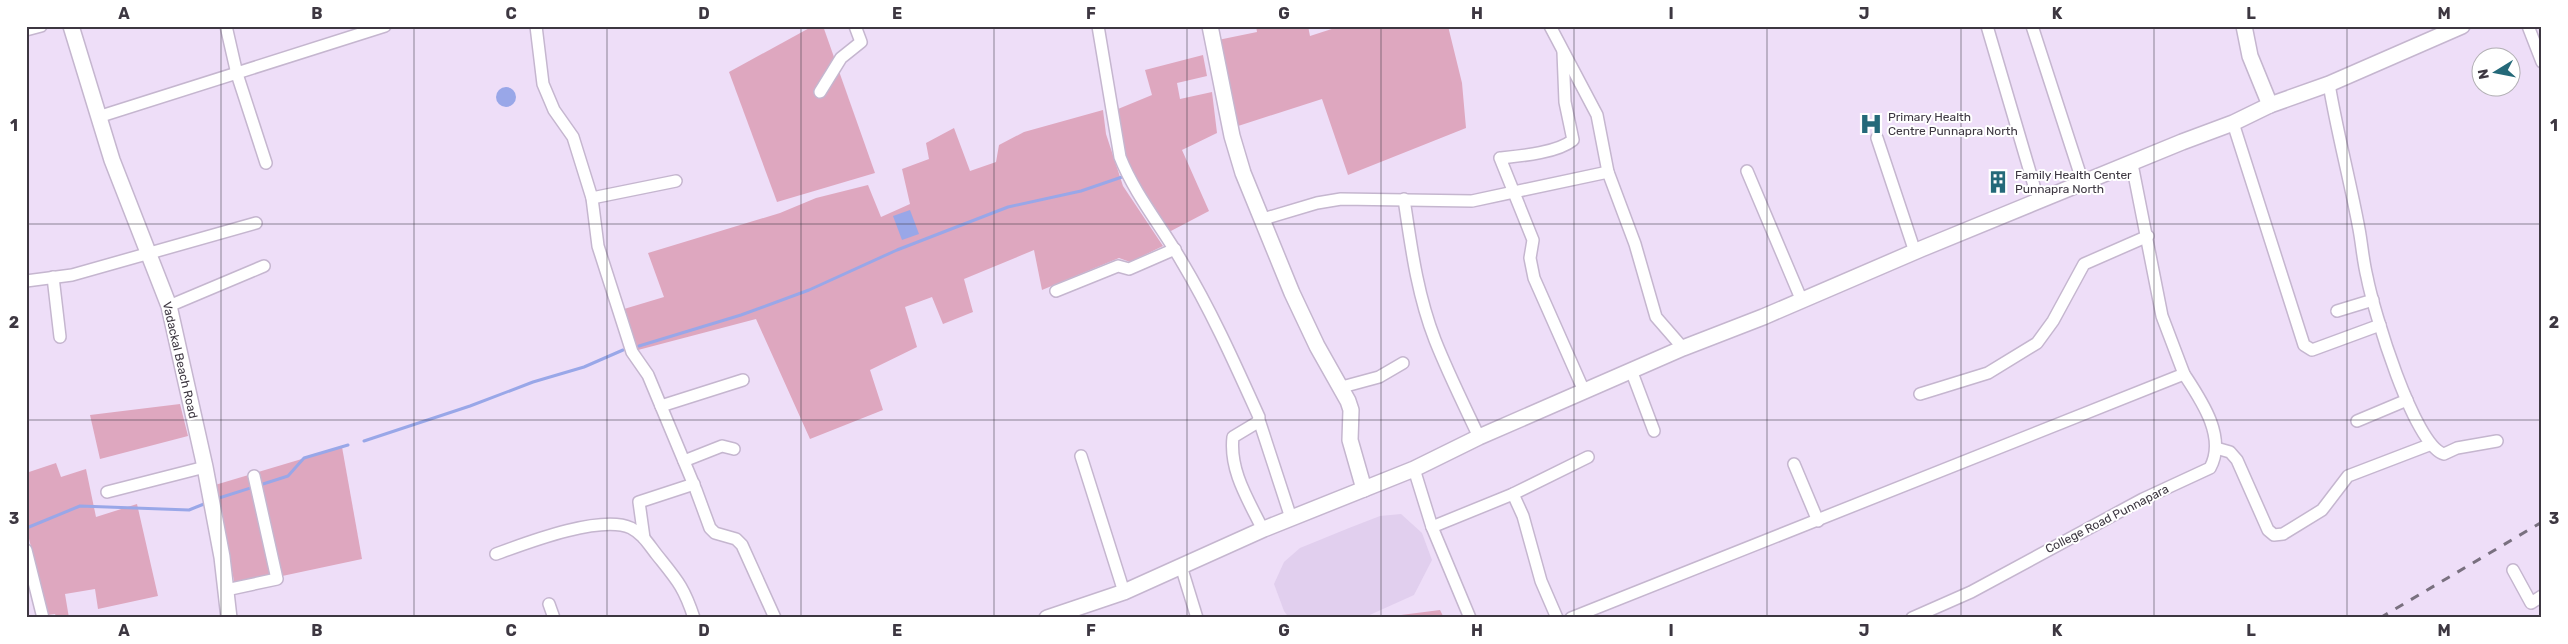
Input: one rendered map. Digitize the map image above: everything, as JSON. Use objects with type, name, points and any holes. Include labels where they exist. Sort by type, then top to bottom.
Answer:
[{"type":"main road","name":"Vadackal Beach Road","points":[[71,26],[112,160],[169,306],[205,466],[229,618]]},
{"type":"main road","points":[[1210,26],[1232,136],[1243,173],[1292,293],[1318,346],[1342,387],[1350,410],[1350,440],[1364,489]]},
{"type":"main road","points":[[2244,26],[2250,56],[2270,105]]},
{"type":"main road","points":[[1047,618],[1124,592],[1291,518],[1414,469],[1479,437],[1631,370],[1802,302],[1915,252],[2041,199],[2233,123],[2270,105],[2329,84],[2461,26]]},
{"type":"street","points":[[26,30],[41,26]]},
{"type":"street","points":[[226,26],[237,74],[266,163]]},
{"type":"street","points":[[98,117],[384,26]]},
{"type":"street","points":[[536,26],[544,84],[554,110],[573,137],[592,198],[598,246],[632,352],[648,375],[694,484],[710,528],[715,533],[736,539],[742,545],[775,618]]},
{"type":"street","points":[[820,92],[841,58],[861,42],[855,26]]},
{"type":"street","points":[[1098,26],[1120,157],[1133,187],[1175,249],[1211,312],[1259,420],[1291,518]]},
{"type":"street","points":[[1550,26],[1597,115],[1608,172],[1635,244],[1656,317],[1683,348]]},
{"type":"street","points":[[1987,26],[2035,189],[2041,199]]},
{"type":"street","points":[[2032,26],[2083,183]]},
{"type":"street","points":[[2528,26],[2542,62]]},
{"type":"street","points":[[1563,52],[1565,102],[1573,140],[1567,145],[1524,155],[1500,158],[1533,240],[1530,267],[1584,390]]},
{"type":"street","points":[[2329,84],[2359,229],[2367,278],[2380,325],[2407,400],[2429,445],[2437,452],[2444,454],[2457,448],[2497,441]]},
{"type":"street","points":[[2233,123],[2304,345],[2312,350],[2380,325]]},
{"type":"street","points":[[1877,138],[1915,252]]},
{"type":"street","points":[[2132,164],[2148,236],[2162,316],[2184,374],[2209,420],[2216,448],[2230,452],[2238,460],[2268,530],[2274,535],[2284,534],[2322,510],[2348,476],[2429,445]]},
{"type":"street","points":[[1746,171],[1802,302]]},
{"type":"street","points":[[1262,219],[1317,203],[1341,199],[1472,201],[1608,172]]},
{"type":"street","points":[[592,198],[676,181]]},
{"type":"street","points":[[1404,199],[1414,270],[1424,305],[1435,339],[1479,437]]},
{"type":"street","points":[[26,282],[53,278],[148,254],[256,223]]},
{"type":"street","points":[[1920,394],[1988,373],[2037,343],[2053,321],[2084,264],[2148,236]]},
{"type":"street","points":[[1056,290],[1118,266],[1128,269],[1175,249]]},
{"type":"street","points":[[169,306],[264,266]]},
{"type":"street","points":[[53,278],[60,337]]},
{"type":"street","points":[[2337,311],[2373,300]]},
{"type":"street","points":[[1342,387],[1379,377],[1403,363]]},
{"type":"street","points":[[1631,370],[1654,431]]},
{"type":"street","points":[[1571,618],[2184,374]]},
{"type":"street","points":[[661,406],[742,380]]},
{"type":"street","points":[[2357,421],[2407,400]]},
{"type":"street","points":[[1259,420],[1233,437],[1232,450],[1237,476],[1263,530]]},
{"type":"street","points":[[684,461],[722,446],[734,449]]},
{"type":"street","name":"College Road Punnapara","points":[[1912,618],[1971,592],[2143,499],[2210,468],[2216,459],[2216,448]]},
{"type":"street","points":[[1081,456],[1124,592]]},
{"type":"street","points":[[1432,527],[1513,494],[1588,457]]},
{"type":"street","points":[[1794,464],[1818,520]]},
{"type":"street","points":[[107,492],[205,466]]},
{"type":"street","points":[[1414,469],[1432,527],[1470,618]]},
{"type":"street","points":[[226,590],[277,579],[256,482]]},
{"type":"street","points":[[644,538],[639,502],[694,484]]},
{"type":"street","points":[[1513,494],[1523,516],[1541,581],[1557,618]]},
{"type":"street","points":[[496,554],[554,533],[609,525],[631,528],[644,538],[685,590],[694,618]]},
{"type":"street","points":[[26,550],[43,618]]},
{"type":"street","points":[[1181,566],[1197,618]]},
{"type":"street","points":[[2513,570],[2531,603],[2542,596]]},
{"type":"street","points":[[548,604],[554,618]]},
{"type":"shaded area","points":[[813,26],[823,26],[875,173],[777,202],[729,72]]},
{"type":"shaded area","points":[[1256,26],[1308,26],[1310,36],[1341,26],[1388,26],[1392,29],[1400,26],[1448,26],[1462,83],[1466,128],[1348,175],[1322,99],[1235,127],[1218,40],[1257,32]]},
{"type":"shaded area","points":[[1203,55],[1207,76],[1177,83],[1180,99],[1212,92],[1217,133],[1182,150],[1209,211],[1169,232],[1132,176],[1120,136],[1118,109],[1152,95],[1145,70]]},
{"type":"shaded area","points":[[1103,110],[1106,134],[1123,186],[1163,246],[1130,262],[1119,258],[1042,290],[1034,250],[964,279],[973,312],[943,324],[932,297],[905,307],[917,347],[870,370],[883,410],[810,439],[756,319],[638,350],[624,309],[664,297],[648,253],[780,213],[816,198],[868,185],[881,217],[910,204],[902,169],[929,159],[926,143],[954,128],[970,171],[996,162],[999,145],[1024,132]]},
{"type":"shaded area","points":[[180,404],[188,436],[100,459],[90,415]]},
{"type":"shaded area","points":[[342,447],[362,559],[235,586],[215,485]]},
{"type":"shaded area","points":[[56,463],[61,477],[86,469],[96,517],[137,504],[158,596],[98,609],[95,589],[65,594],[69,618],[57,618],[55,614],[47,615],[26,526],[26,473]]},
{"type":"shaded area","points":[[1401,514],[1422,533],[1432,560],[1414,595],[1363,618],[1289,618],[1284,611],[1274,584],[1284,562],[1300,548],[1380,516]]},
{"type":"shaded area","points":[[1440,610],[1444,618],[1397,618],[1401,615]]},
{"type":"water","points":[[502,87],[510,87],[516,93],[516,101],[510,107],[502,107],[496,101],[496,93]]},
{"type":"water","points":[[910,210],[919,234],[902,240],[893,216]]},
{"type":"waterway","points":[[639,346],[741,315],[809,290],[897,250],[1008,207],[1081,191],[1122,177]]},
{"type":"waterway","points":[[364,441],[470,406],[533,382],[584,367],[623,350]]},
{"type":"waterway","points":[[219,498],[288,476],[304,458],[348,445]]},
{"type":"waterway","points":[[29,527],[80,506],[189,510],[204,504]]},
{"type":"railway","points":[[2380,618],[2542,522]]},
{"type":"place","name":"Primary Health Centre Punnapra North","points":[[1871,124]]},
{"type":"place","name":"Family Health Center Punnapra North","points":[[1998,182]]}]
